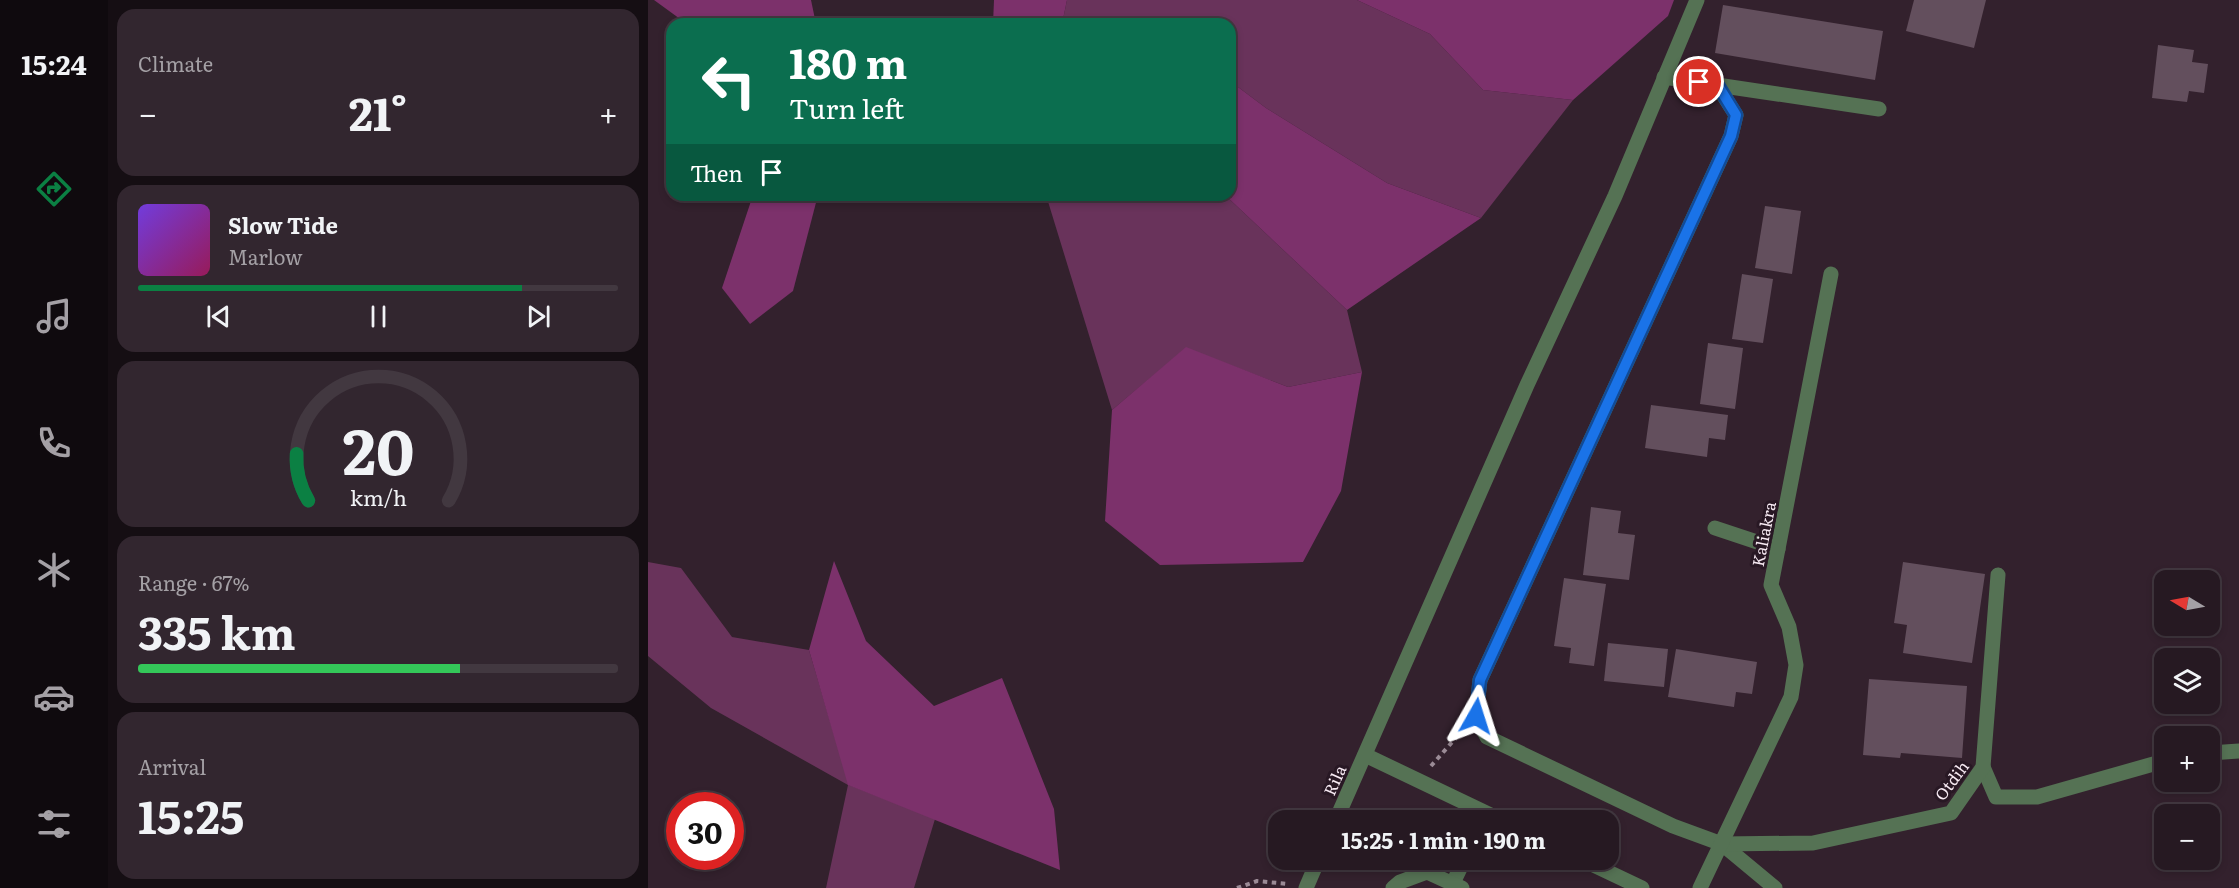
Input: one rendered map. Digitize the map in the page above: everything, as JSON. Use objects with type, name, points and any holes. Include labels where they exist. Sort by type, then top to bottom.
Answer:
[{"type":"street","name":"Rila","points":[[1340,810],[1513,417],[1615,196],[1697,0]]},
{"type":"street","points":[[1664,77],[1879,109]]},
{"type":"street","points":[[1717,84],[1736,115],[1731,136],[1480,680],[1476,716],[1487,736],[1673,826],[1722,844],[1775,888]]},
{"type":"street","name":"Kaliakra","points":[[1700,888],[1791,697],[1797,665],[1789,627],[1771,585],[1831,274]]},
{"type":"street","points":[[1714,528],[1778,549]]},
{"type":"street","name":"Otdih","points":[[1722,844],[1813,843],[1951,813],[1983,767],[1998,575]]},
{"type":"street","points":[[2220,752],[2239,750]]},
{"type":"street","points":[[1365,755],[1418,780],[1472,810]]},
{"type":"street","points":[[1983,767],[1996,797],[2037,797],[2154,764]]},
{"type":"street","points":[[1306,887],[1314,870]]},
{"type":"street","points":[[1394,888],[1400,882],[1427,872],[1457,886],[1461,870]]},
{"type":"street","points":[[1604,870],[1642,888]]},
{"type":"path","points":[[1418,780],[1457,736]]},
{"type":"path","points":[[1237,888],[1257,880],[1306,887]]},
{"type":"shaded area","points":[[654,0],[811,0],[815,18],[679,18]]},
{"type":"shaded area","points":[[994,0],[1067,0],[1063,18],[993,18]]},
{"type":"shaded area","points":[[1067,0],[1357,0],[1430,34],[1483,90],[1573,100],[1481,218],[1387,183],[1266,108],[1236,86],[1236,18],[1063,18]]},
{"type":"shaded area","points":[[1357,0],[1674,0],[1668,16],[1573,100],[1483,90],[1430,34]]},
{"type":"shaded area","points":[[1236,86],[1266,108],[1387,183],[1481,218],[1347,310],[1231,201],[1236,201]]},
{"type":"shaded area","points":[[751,201],[816,201],[793,291],[750,324],[722,288]]},
{"type":"shaded area","points":[[1048,201],[1231,201],[1347,310],[1362,372],[1288,387],[1186,348],[1112,410]]},
{"type":"shaded area","points":[[1186,347],[1288,387],[1362,372],[1341,491],[1303,562],[1160,565],[1105,521],[1112,410]]},
{"type":"shaded area","points":[[834,561],[866,641],[934,706],[1002,678],[1054,809],[1060,870],[848,785],[809,650]]},
{"type":"shaded area","points":[[648,562],[681,568],[732,637],[809,650],[849,785],[935,819],[914,888],[826,888],[848,785],[711,708],[648,656]]},
{"type":"building","points":[[1914,0],[1986,0],[1974,48],[1906,31]]},
{"type":"building","points":[[1723,5],[1883,31],[1875,80],[1715,53]]},
{"type":"building","points":[[2158,45],[2194,50],[2192,62],[2208,64],[2204,93],[2189,91],[2187,102],[2152,98]]},
{"type":"building","points":[[1765,206],[1801,211],[1792,274],[1755,268]]},
{"type":"building","points":[[1742,274],[1773,279],[1763,343],[1732,339]]},
{"type":"building","points":[[1708,343],[1743,348],[1735,409],[1700,404]]},
{"type":"building","points":[[1651,405],[1728,415],[1725,440],[1709,438],[1707,457],[1645,448]]},
{"type":"building","points":[[1591,507],[1621,511],[1618,533],[1635,535],[1629,580],[1583,575]]},
{"type":"building","points":[[1903,562],[1985,574],[1972,663],[1903,653],[1907,625],[1894,623]]},
{"type":"building","points":[[1564,578],[1606,584],[1594,666],[1569,663],[1571,648],[1554,646]]},
{"type":"building","points":[[1608,643],[1668,649],[1664,687],[1604,681]]},
{"type":"building","points":[[1676,649],[1757,662],[1752,694],[1736,692],[1734,707],[1668,697]]},
{"type":"building","points":[[1869,679],[1967,686],[1962,758],[1901,753],[1900,758],[1863,755]]},
{"type":"route","points":[[1476,716],[1480,680],[1731,136],[1736,115],[1717,84],[1699,82]]}]
